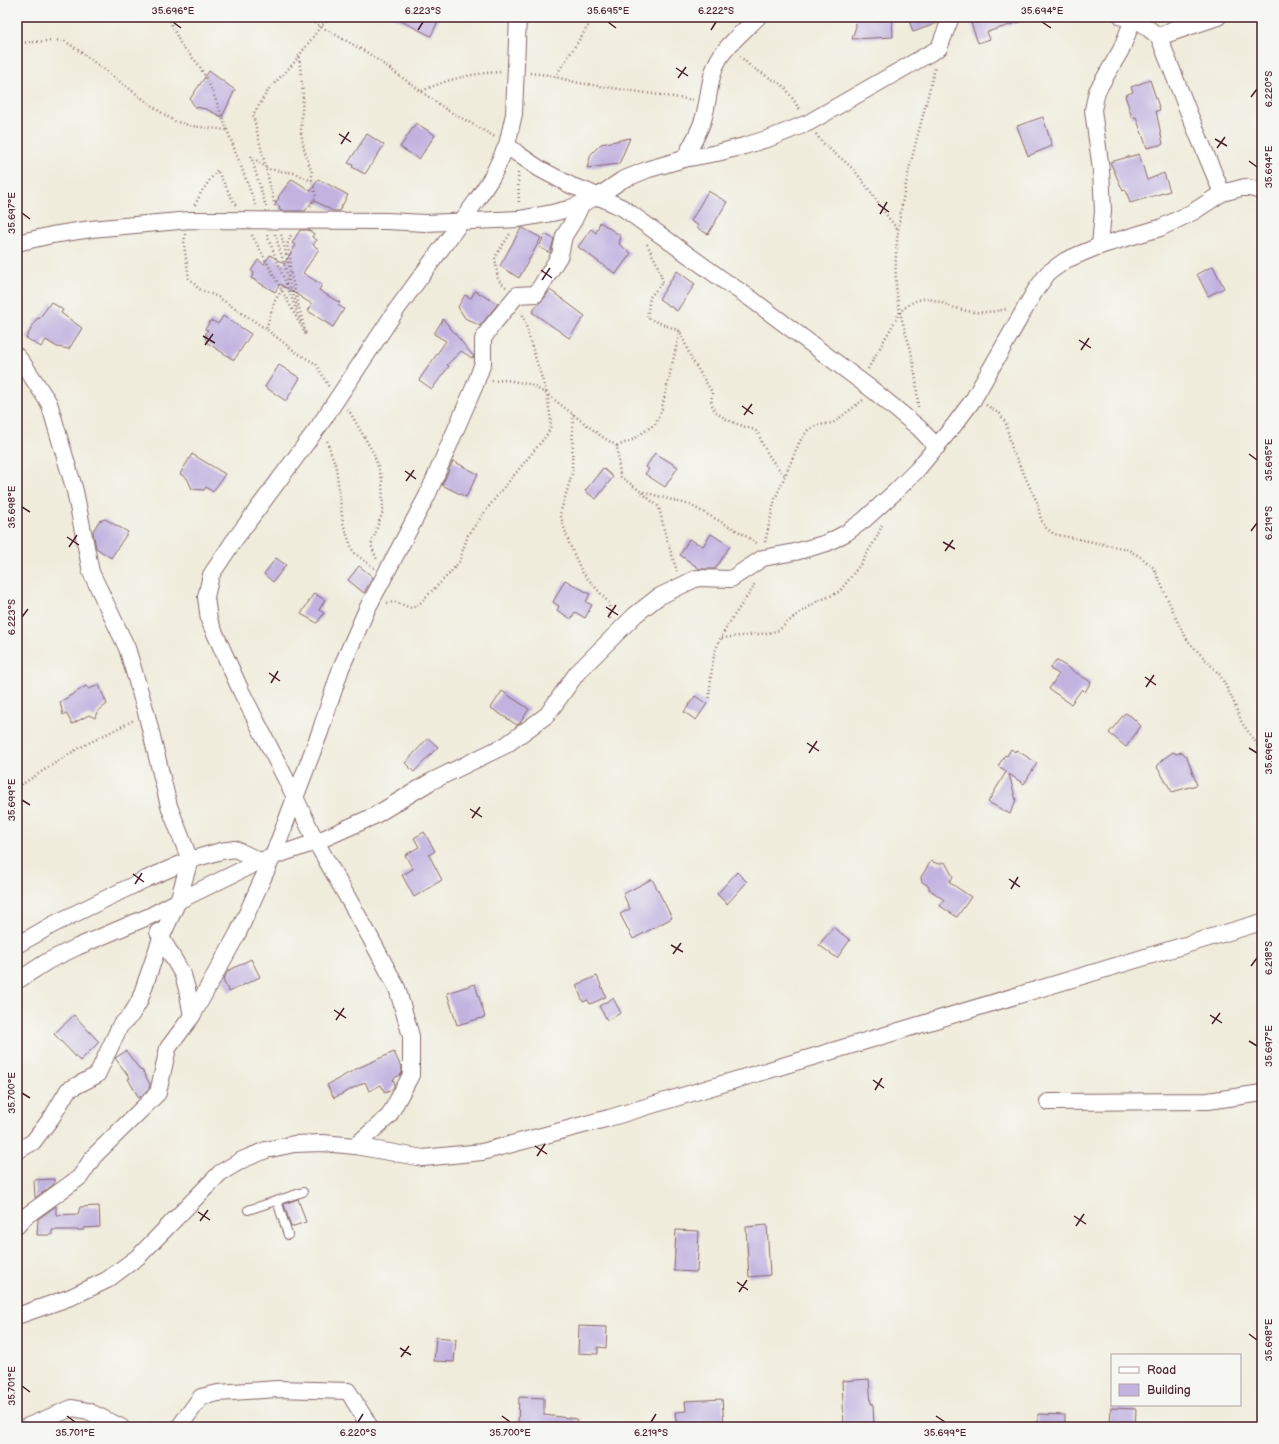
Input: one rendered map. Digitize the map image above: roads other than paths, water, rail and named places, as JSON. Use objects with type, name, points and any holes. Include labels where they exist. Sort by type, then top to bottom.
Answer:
[{"type":"street","points":[[355,1146],[389,1116],[411,1075],[411,1036],[397,988],[316,842],[295,797],[241,691],[209,620],[206,597],[211,575],[233,542],[320,426],[397,309],[477,200],[492,176],[513,150],[518,17]]},
{"type":"street","points":[[684,159],[704,120],[712,72],[720,57],[758,17]]},
{"type":"street","points":[[17,242],[91,228],[190,220],[387,221],[425,223],[519,219],[552,213],[568,209],[597,197],[622,180],[648,169],[684,159],[718,153],[744,146],[770,138],[808,122],[939,48],[951,17]]},
{"type":"street","points":[[1122,17],[1134,17],[1159,37],[1222,193]]},
{"type":"street","points":[[1100,246],[1103,211],[1101,177],[1093,110],[1097,91],[1121,50],[1134,17]]},
{"type":"street","points":[[1159,37],[1195,17]]},
{"type":"street","points":[[1159,37],[1218,17]]},
{"type":"street","points":[[513,150],[540,169],[572,186],[623,208],[750,298],[874,391],[919,428],[937,446]]},
{"type":"street","points":[[17,981],[48,961],[150,916],[266,859],[316,842],[374,816],[430,782],[506,745],[547,715],[577,673],[635,615],[658,598],[681,585],[697,578],[731,579],[763,558],[796,552],[827,543],[840,536],[864,520],[895,492],[917,470],[937,446],[973,400],[1034,291],[1048,273],[1066,260],[1100,246],[1160,228],[1193,212],[1222,193],[1245,187],[1262,190]]},
{"type":"street","points":[[17,1226],[26,1216],[80,1177],[94,1156],[158,1093],[168,1048],[192,1016],[238,933],[266,859],[295,797],[320,732],[341,668],[367,609],[427,496],[475,385],[483,363],[483,339],[486,333],[517,295],[536,294],[560,255],[564,236],[582,203]]},
{"type":"street","points":[[17,356],[49,403],[75,491],[91,572],[127,648],[146,712],[169,806],[190,860],[178,901],[161,938],[139,1002],[131,1015],[120,1026],[97,1075],[68,1090],[52,1117],[33,1142],[17,1151]]},
{"type":"street","points":[[17,945],[54,924],[146,879],[190,860],[221,851],[235,849],[266,859]]},
{"type":"street","points":[[150,916],[183,975],[192,1016]]},
{"type":"street","points":[[17,1316],[71,1297],[107,1280],[139,1256],[220,1173],[242,1160],[266,1150],[294,1144],[323,1143],[355,1146],[423,1158],[482,1152],[617,1116],[1262,922]]},
{"type":"street","points":[[1048,1102],[1208,1101],[1262,1093]]},
{"type":"street","points":[[179,1427],[201,1397],[218,1393],[277,1389],[348,1391],[370,1427]]},
{"type":"street","points":[[26,1427],[72,1408],[88,1411],[121,1427]]},
{"type":"lane","points":[[248,1210],[303,1192]]},
{"type":"lane","points":[[277,1201],[288,1235]]}]
